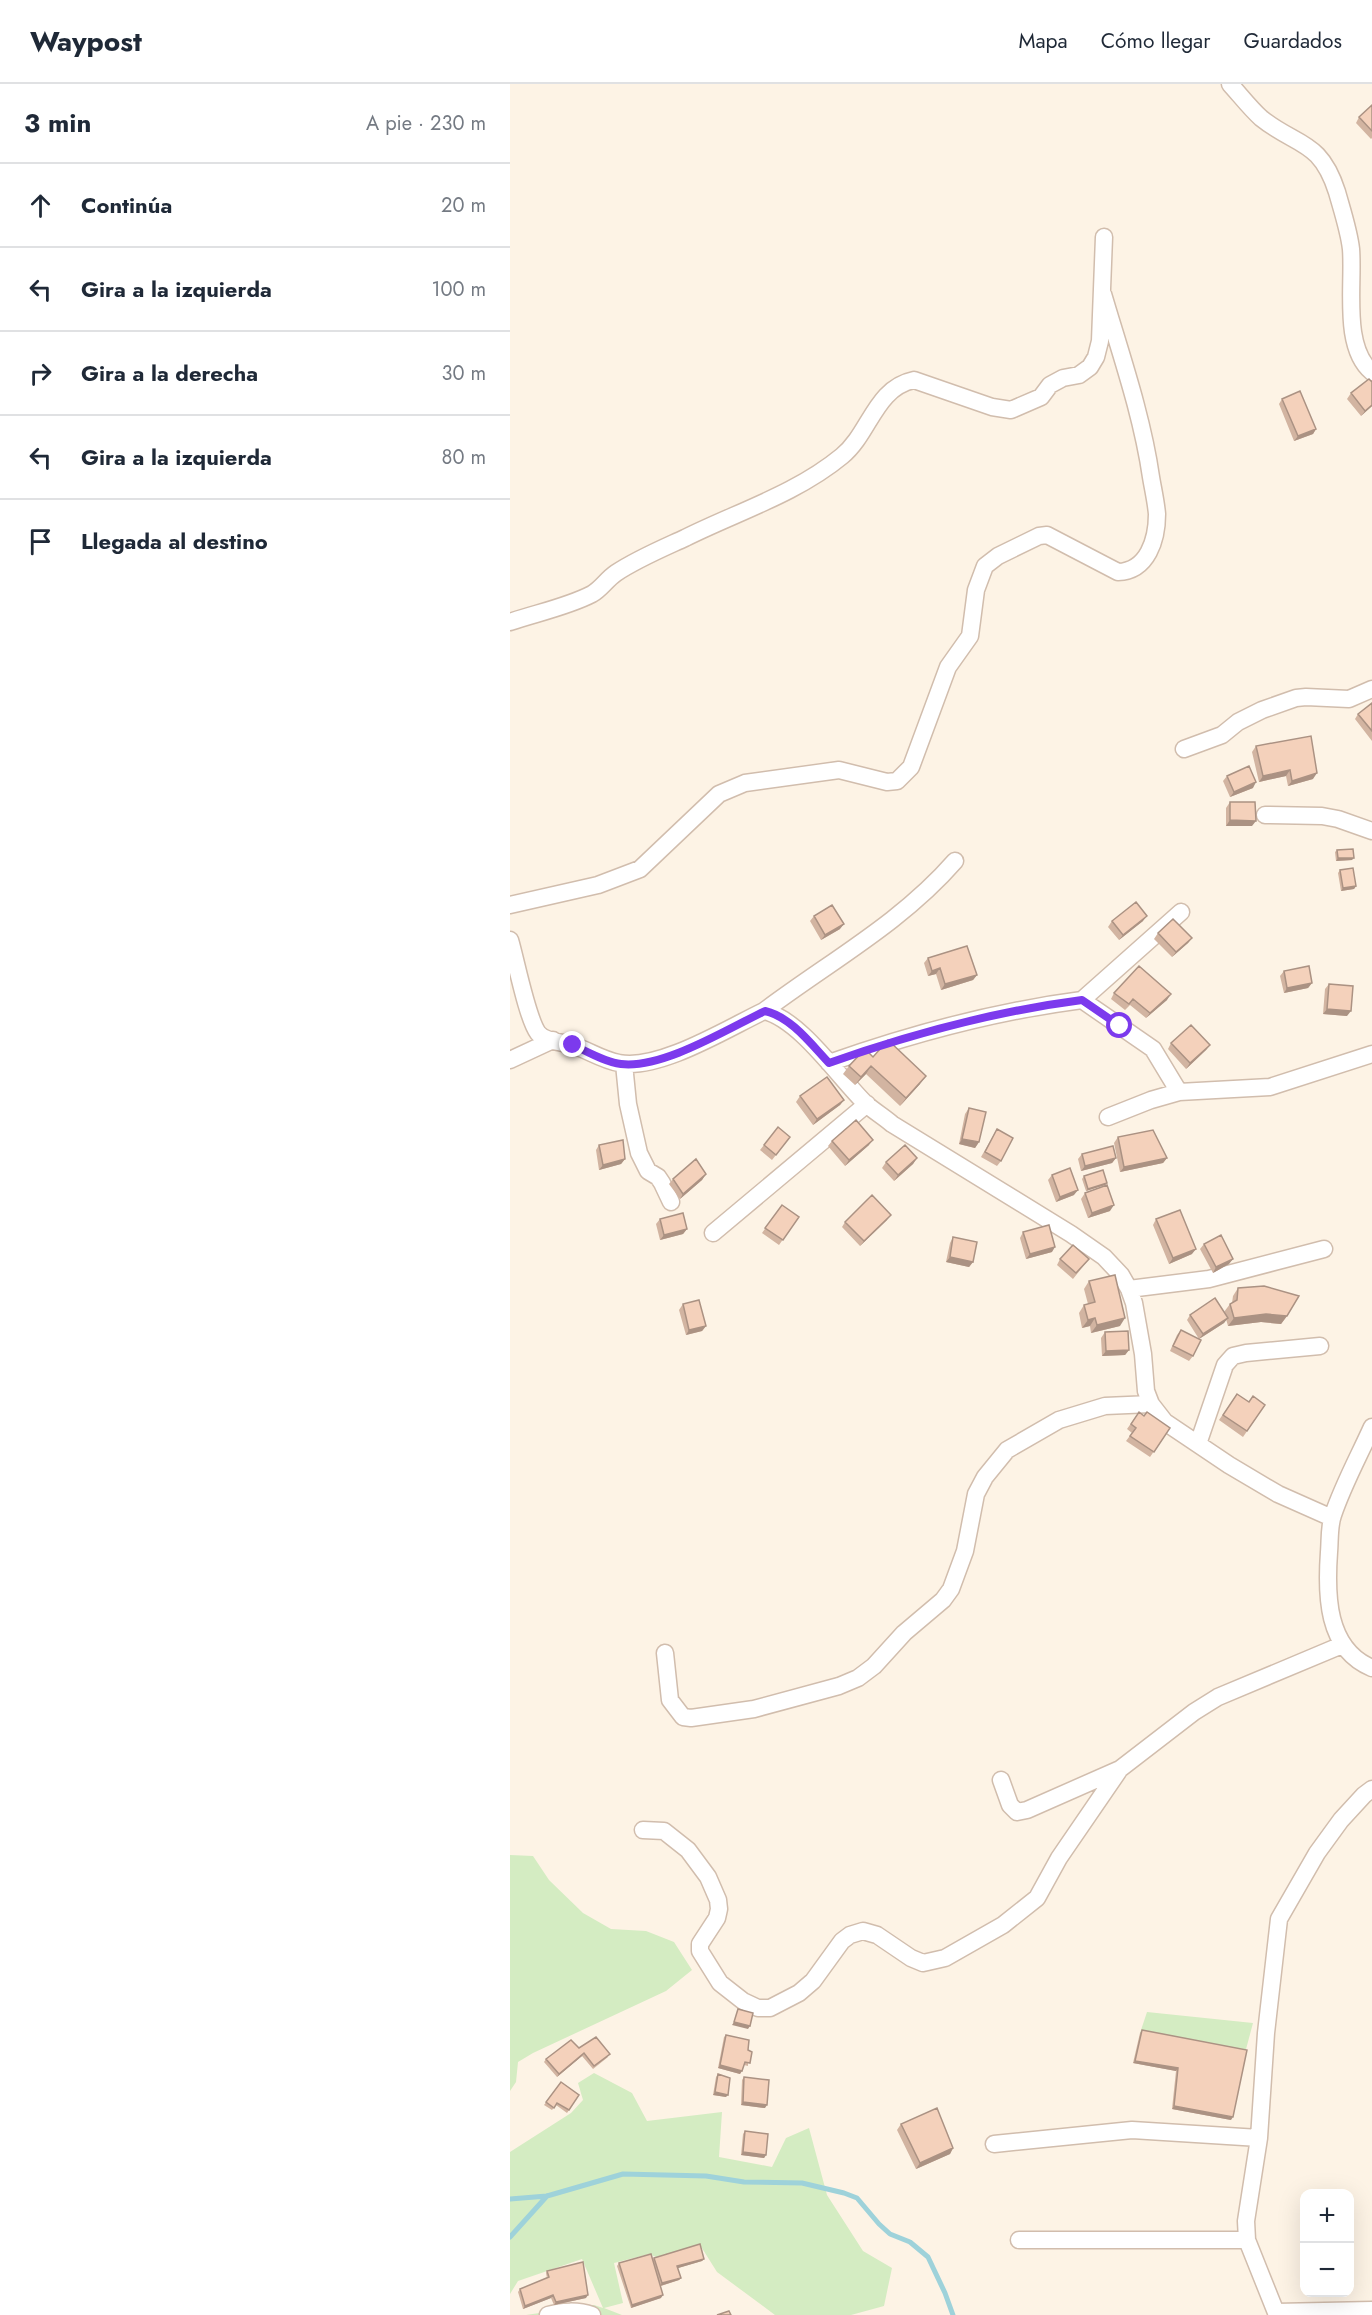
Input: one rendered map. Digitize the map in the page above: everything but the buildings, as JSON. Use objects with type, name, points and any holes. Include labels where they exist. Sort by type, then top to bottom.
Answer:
[{"type":"street","points":[[1230,84],[1260,117],[1306,144],[1321,158],[1330,175],[1350,247],[1351,309],[1355,340],[1359,356],[1372,372]]},
{"type":"street","points":[[510,622],[593,593],[629,564],[800,486],[842,456],[858,440],[882,400],[903,382],[914,380],[992,407],[1011,410],[1041,397],[1050,385],[1063,378],[1079,375],[1090,367],[1096,357],[1100,341],[1104,237]]},
{"type":"street","points":[[510,905],[598,885],[640,869],[693,821],[718,794],[745,783],[838,770],[887,782],[897,781],[911,767],[948,668],[970,636],[976,590],[985,566],[998,556],[1039,536],[1047,535],[1118,572],[1134,569],[1140,565],[1152,546],[1157,513],[1146,439],[1103,294]]},
{"type":"street","points":[[1184,749],[1222,735],[1238,722],[1262,710],[1296,698],[1348,699],[1372,689]]},
{"type":"street","points":[[1265,815],[1322,816],[1372,831]]},
{"type":"street","points":[[510,940],[532,1018],[539,1033],[604,1059],[624,1064],[644,1063],[661,1059],[713,1037],[765,1011],[891,922],[940,878],[955,861]]},
{"type":"street","points":[[829,1063],[936,1030],[1050,1004],[1082,1000],[1181,912]]},
{"type":"street","points":[[1082,1000],[1153,1049],[1179,1092]]},
{"type":"street","points":[[765,1011],[780,1016],[789,1023],[867,1104],[892,1124],[1104,1257],[1121,1275],[1129,1289],[1134,1303],[1143,1354],[1146,1391],[1151,1404],[1165,1422],[1278,1494],[1332,1518]]},
{"type":"street","points":[[510,1060],[553,1040]]},
{"type":"street","points":[[1108,1117],[1179,1092],[1270,1087],[1372,1054]]},
{"type":"street","points":[[624,1064],[628,1104],[639,1153],[648,1171],[658,1177],[662,1183],[671,1202]]},
{"type":"street","points":[[713,1233],[867,1104]]},
{"type":"street","points":[[1129,1289],[1209,1279],[1324,1249]]},
{"type":"street","points":[[1198,1444],[1225,1365],[1233,1356],[1320,1346]]},
{"type":"street","points":[[664,1653],[670,1700],[683,1717],[691,1718],[754,1709],[839,1686],[858,1678],[874,1666],[904,1633],[943,1600],[951,1590],[964,1551],[976,1494],[985,1477],[1007,1450],[1059,1420],[1105,1406],[1151,1404]]},
{"type":"street","points":[[1372,1427],[1332,1518],[1327,1587],[1331,1618],[1342,1645],[1362,1664],[1372,1668]]},
{"type":"street","points":[[1001,1780],[1010,1805],[1017,1812],[1027,1810],[1120,1769],[1194,1712],[1218,1697],[1342,1645]]},
{"type":"street","points":[[643,1830],[664,1831],[688,1850],[708,1877],[718,1900],[719,1909],[717,1918],[700,1944],[700,1951],[720,1983],[742,2001],[758,2008],[770,2008],[799,1993],[813,1982],[842,1941],[850,1935],[863,1931],[877,1935],[910,1958],[923,1963],[945,1958],[1003,1925],[1037,1898],[1059,1858],[1120,1769]]},
{"type":"street","points":[[1372,1789],[1341,1820],[1317,1853],[1279,1918],[1266,2033],[1259,2138],[1246,2221],[1247,2240],[1276,2314],[1372,2310]]},
{"type":"street","points":[[994,2144],[1132,2130],[1259,2138]]},
{"type":"street","points":[[1019,2240],[1247,2240]]},
{"type":"street","points":[[548,2315],[558,2312],[592,2315]]},
{"type":"green space","points":[[510,1855],[533,1856],[549,1880],[583,1913],[611,1929],[646,1931],[674,1942],[692,1970],[666,1991],[518,2062],[516,2082],[510,2091]]},
{"type":"green space","points":[[1147,2012],[1253,2023],[1245,2053],[1140,2033]]},
{"type":"green space","points":[[594,2073],[632,2093],[647,2121],[722,2112],[719,2157],[772,2167],[786,2138],[809,2128],[827,2195],[863,2251],[892,2268],[884,2306],[851,2315],[775,2315],[717,2272],[700,2245],[656,2257],[649,2254],[614,2263],[623,2303],[604,2308],[622,2315],[526,2315],[594,2305],[603,2308],[582,2259],[518,2281],[510,2294],[510,2152],[571,2113],[583,2100],[578,2083]]},
{"type":"waterway","points":[[510,2199],[547,2196],[623,2174],[706,2176],[744,2182],[802,2183],[844,2193],[857,2198],[890,2234],[910,2242],[928,2257],[953,2315]]},
{"type":"waterway","points":[[510,2237],[547,2196]]},
{"type":"route","points":[[573,1045],[621,1064],[644,1063],[661,1059],[713,1037],[765,1011],[780,1016],[789,1023],[829,1063],[918,1034],[1050,1004],[1082,1000],[1120,1026]]}]
